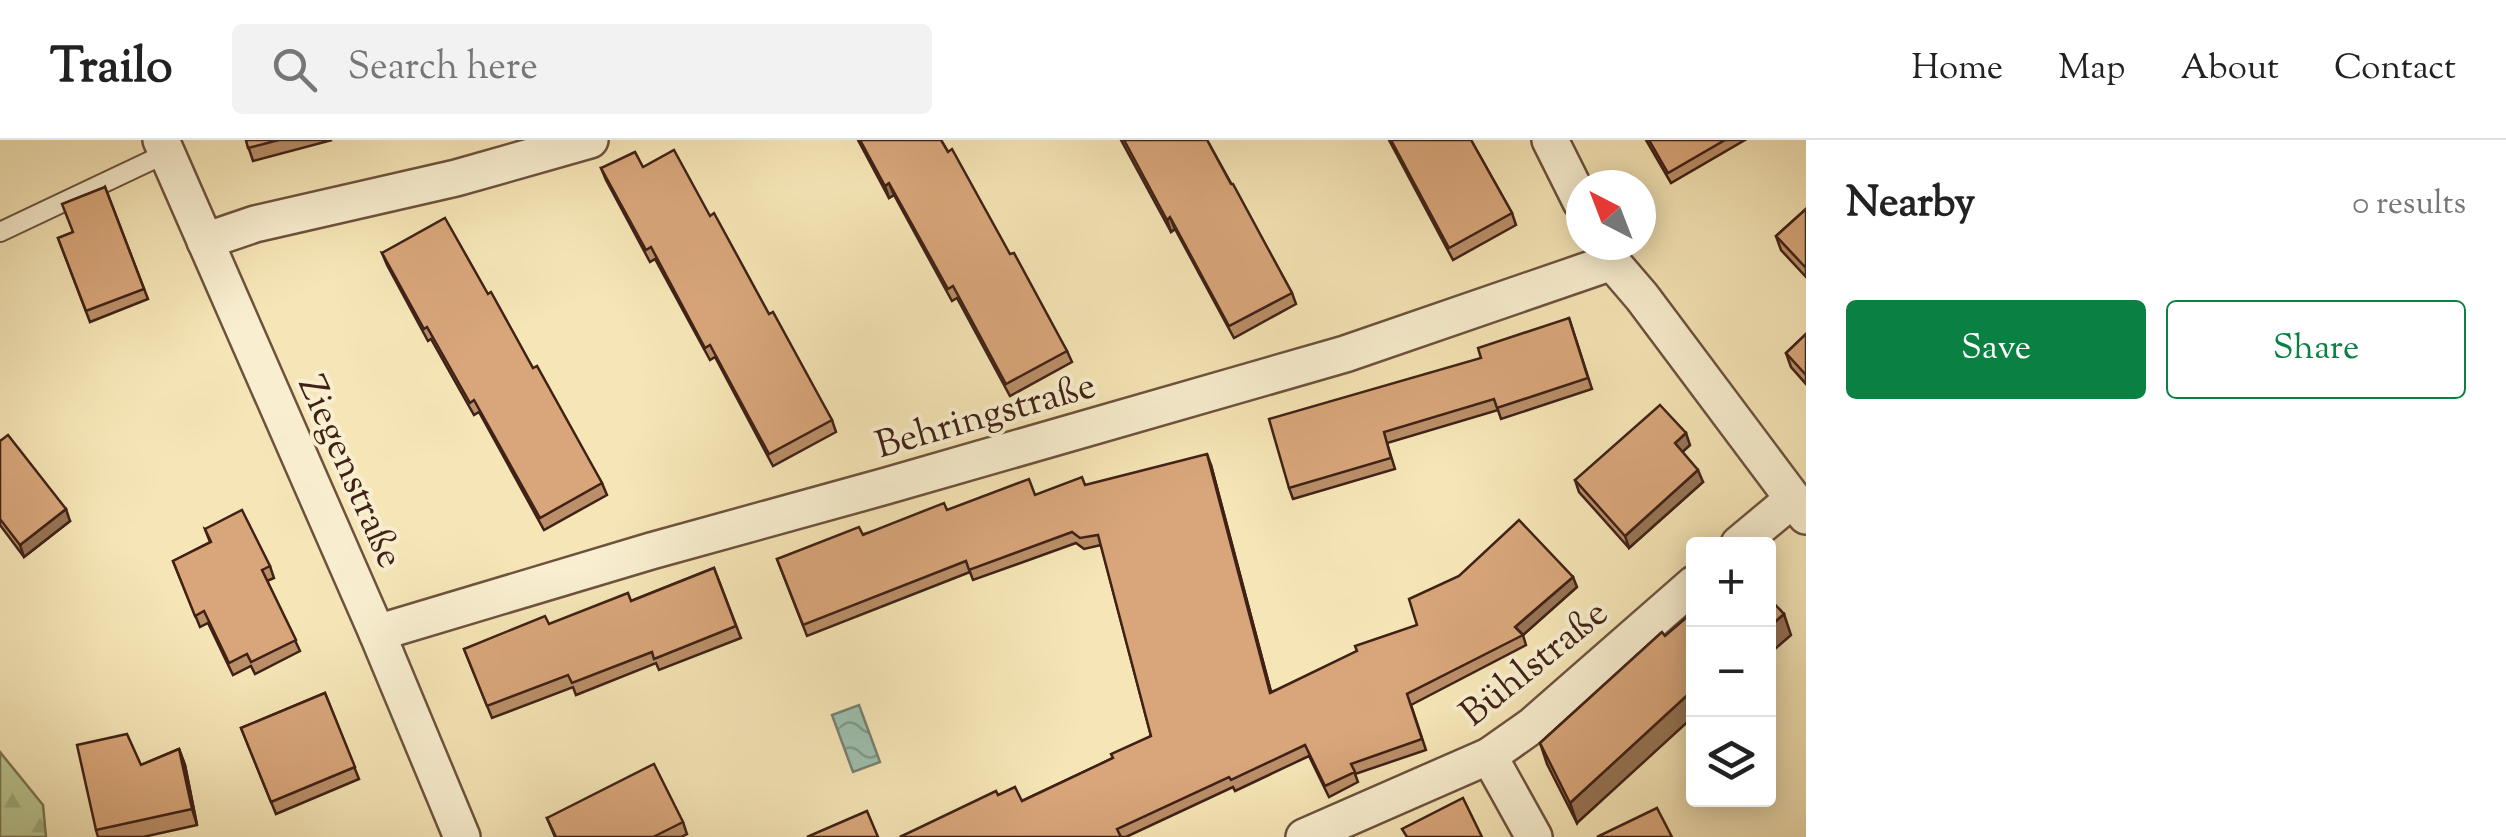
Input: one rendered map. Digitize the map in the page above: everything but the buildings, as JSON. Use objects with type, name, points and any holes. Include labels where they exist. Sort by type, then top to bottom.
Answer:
[{"type":"street","points":[[205,241],[254,224],[456,178],[590,140]]},
{"type":"street","points":[[1550,140],[1566,172]]},
{"type":"street","name":"Ziegenstraße","points":[[164,146],[462,837]]},
{"type":"street","name":"Behringstraße","points":[[376,633],[1345,354],[1591,260]]},
{"type":"street","points":[[1612,260],[1800,508],[1752,537]]},
{"type":"street","name":"Bühlstraße","points":[[1304,837],[1488,756],[1534,724],[1686,591]]},
{"type":"street","points":[[1488,756],[1534,837]]},
{"type":"lane","points":[[0,232],[164,146]]},
{"type":"green space","points":[[0,752],[43,805],[46,837],[0,837]]},
{"type":"water","points":[[859,705],[880,762],[853,772],[832,715]]}]
